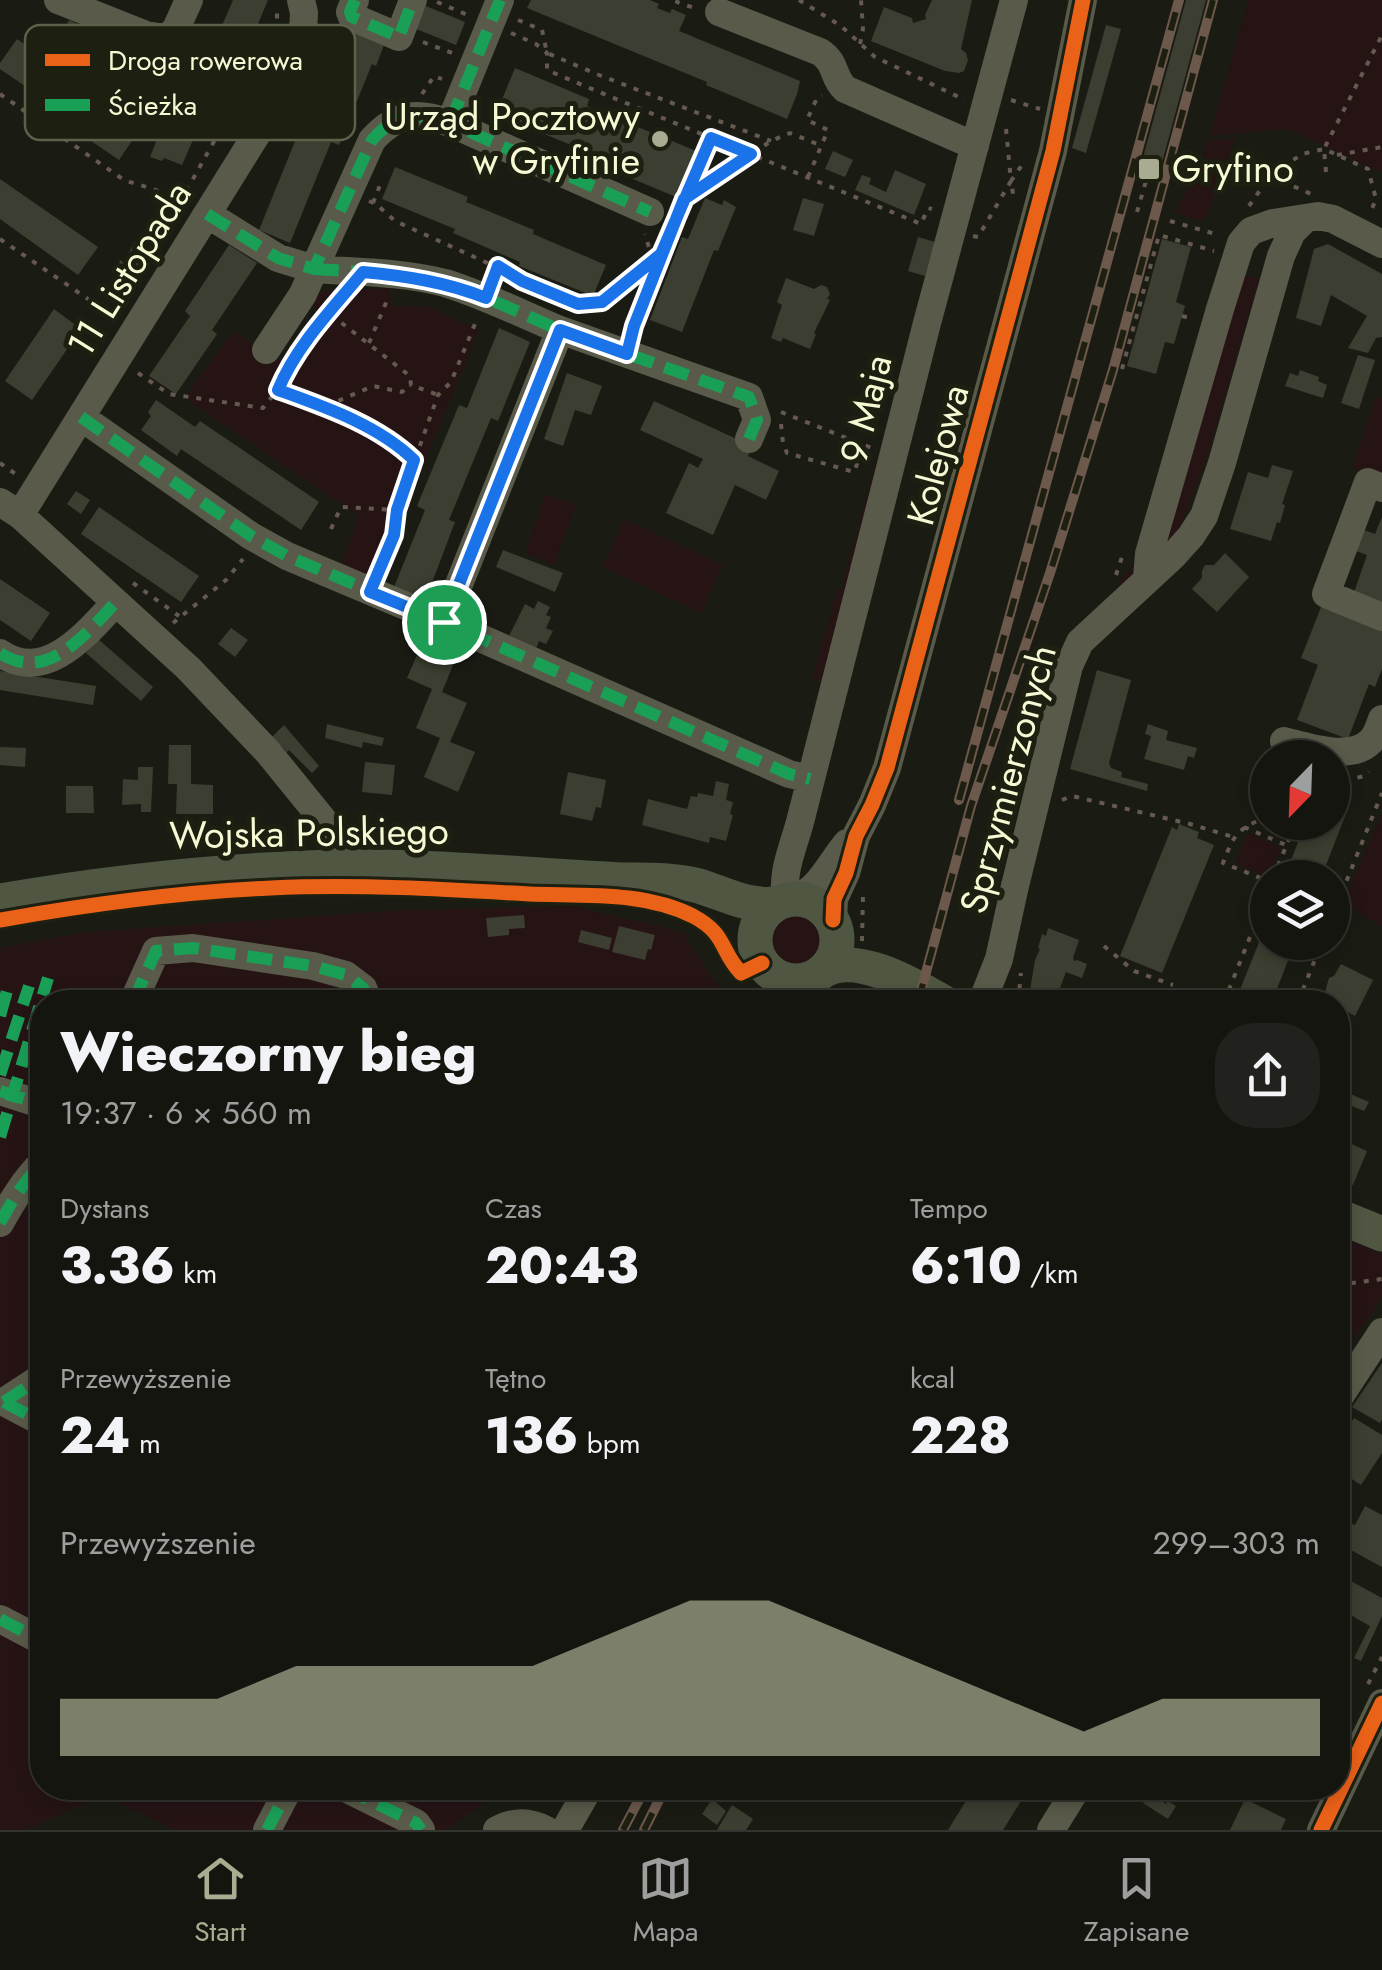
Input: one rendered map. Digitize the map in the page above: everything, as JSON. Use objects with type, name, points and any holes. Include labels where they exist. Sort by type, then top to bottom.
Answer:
[{"type":"main road","name":"Wojska Polskiego","points":[[0,900],[146,879],[245,871],[385,868],[657,880],[685,883],[750,903],[785,901]]},
{"type":"main road","name":"Wojska Polskiego","points":[[621,880],[697,903],[742,925],[755,942]]},
{"type":"main road","points":[[900,978],[890,966],[854,946],[817,904],[785,901],[760,920],[755,942],[760,959],[782,988],[796,981],[818,982],[842,963],[900,978],[922,990]]},
{"type":"main road","points":[[818,982],[844,931]]},
{"type":"main road","points":[[1350,1221],[1382,1234]]},
{"type":"street","points":[[58,0],[121,25]]},
{"type":"street","points":[[178,25],[188,0]]},
{"type":"street","name":"11 Listopada","points":[[302,0],[303,25]]},
{"type":"street","points":[[354,0],[352,17],[399,36],[413,0]]},
{"type":"street","name":"9 Maja","points":[[785,901],[786,869],[970,144],[1014,0]]},
{"type":"street","name":"Kolejowa","points":[[844,931],[834,900],[892,749],[1054,151],[1083,0]]},
{"type":"street","points":[[719,12],[828,57],[840,84],[970,144]]},
{"type":"street","points":[[450,123],[497,18]]},
{"type":"street","points":[[266,350],[304,294],[372,140],[397,118],[417,116],[450,123],[648,211]]},
{"type":"street","name":"11 Listopada","points":[[10,508],[81,417],[252,140]]},
{"type":"street","points":[[207,214],[278,258],[314,269],[442,282],[560,330],[749,397],[758,420],[749,439]]},
{"type":"street","points":[[1147,578],[1149,554],[1241,243],[1251,231],[1273,222],[1318,216],[1371,238]]},
{"type":"street","name":"Sprzymierzonych","points":[[987,990],[1000,959],[1069,666],[1080,642],[1182,546],[1204,516],[1282,256],[1292,232],[1304,220]]},
{"type":"street","points":[[444,622],[560,330]]},
{"type":"street","points":[[81,417],[251,536],[287,556],[810,780]]},
{"type":"street","points":[[1382,488],[1368,482],[1326,594],[1382,617]]},
{"type":"street","points":[[10,508],[188,668],[268,752],[328,826],[334,844],[333,868]]},
{"type":"street","points":[[0,653],[21,663],[53,658],[71,647],[115,603]]},
{"type":"street","points":[[1350,750],[1366,746],[1380,726]]},
{"type":"street","name":"Kolejowa","points":[[785,901],[808,893],[833,858],[856,836]]},
{"type":"street","points":[[138,990],[156,951],[194,948],[313,966],[346,975],[363,990]]},
{"type":"street","points":[[0,1091],[30,1100]]},
{"type":"street","points":[[4,1206],[30,1177]]},
{"type":"street","points":[[1350,1381],[1382,1332]]},
{"type":"street","points":[[1,1404],[30,1385]]},
{"type":"street","points":[[1,1404],[30,1417]]},
{"type":"street","points":[[0,1619],[30,1635]]},
{"type":"street","points":[[1350,1757],[1382,1703]]},
{"type":"street","points":[[267,1830],[283,1800]]},
{"type":"street","points":[[369,1800],[416,1823],[421,1830]]},
{"type":"street","points":[[565,1830],[581,1800]]},
{"type":"street","points":[[1051,1830],[1070,1800]]},
{"type":"street","points":[[1321,1830],[1332,1800]]},
{"type":"street","points":[[497,1830],[520,1823],[546,1830]]},
{"type":"path","points":[[277,0],[277,25]]},
{"type":"path","points":[[433,0],[461,12]]},
{"type":"path","points":[[678,0],[689,6]]},
{"type":"path","points":[[799,0],[842,26],[875,56],[974,105],[970,144]]},
{"type":"path","points":[[860,44],[861,0]]},
{"type":"path","points":[[497,18],[508,16],[542,30],[547,70],[921,224],[928,208],[933,210]]},
{"type":"path","points":[[497,18],[547,53],[598,76],[771,141]]},
{"type":"path","points":[[400,33],[457,55]]},
{"type":"path","points":[[1326,172],[1324,150],[1382,35]]},
{"type":"path","points":[[808,178],[828,130],[807,120],[817,98],[840,84]]},
{"type":"path","points":[[0,94],[25,111]]},
{"type":"path","points":[[999,97],[1050,111]]},
{"type":"path","points":[[998,126],[1007,130],[1012,193]]},
{"type":"path","points":[[684,199],[771,141],[790,134],[822,146]]},
{"type":"path","points":[[627,354],[661,254],[711,138]]},
{"type":"path","points":[[66,140],[124,180],[181,198]]},
{"type":"path","points":[[135,283],[214,140]]},
{"type":"path","points":[[1336,155],[1382,148]]},
{"type":"path","points":[[1239,216],[1270,176],[1302,154],[1324,150],[1368,170],[1376,199],[1371,238]]},
{"type":"path","points":[[1137,212],[1150,167]]},
{"type":"path","points":[[967,234],[978,237],[1018,170]]},
{"type":"path","points":[[348,193],[376,204],[394,220],[578,304],[602,302],[661,254]]},
{"type":"path","points":[[648,211],[642,225],[656,268]]},
{"type":"path","points":[[1170,222],[1224,236]]},
{"type":"path","points":[[1122,369],[1159,235],[1188,243]]},
{"type":"path","points":[[0,240],[117,318]]},
{"type":"path","points":[[370,592],[394,535],[397,510],[438,395],[451,382],[498,266]]},
{"type":"path","points":[[136,372],[169,394],[263,408],[278,390],[289,367],[363,272]]},
{"type":"path","points":[[369,344],[398,275]]},
{"type":"path","points":[[332,316],[410,376],[411,385]]},
{"type":"path","points":[[1182,316],[1199,320]]},
{"type":"path","points":[[411,385],[438,395]]},
{"type":"path","points":[[324,407],[373,386],[402,392],[411,385]]},
{"type":"path","points":[[278,390],[324,407],[397,444],[414,460]]},
{"type":"path","points":[[772,408],[863,448],[854,472],[787,453],[781,419],[772,408]]},
{"type":"path","points":[[331,528],[340,506],[397,510]]},
{"type":"path","points":[[1112,590],[1128,536]]},
{"type":"path","points":[[179,616],[226,580],[246,556]]},
{"type":"path","points":[[1350,872],[1382,793]]},
{"type":"path","points":[[1062,800],[1072,796],[1233,838]]},
{"type":"path","points":[[1250,824],[1233,838],[1223,863],[1250,876]]},
{"type":"path","points":[[1244,827],[1286,845]]},
{"type":"path","points":[[1279,860],[1288,840]]},
{"type":"path","points":[[844,931],[864,918],[865,891]]},
{"type":"path","points":[[1229,990],[1250,937]]},
{"type":"path","points":[[1104,946],[1134,970],[1172,985]]},
{"type":"path","points":[[1303,990],[1315,960]]},
{"type":"path","points":[[1350,1282],[1382,1278]]},
{"type":"shaded area","points":[[1248,0],[1382,0],[1382,173],[1288,129],[1209,136]]},
{"type":"shaded area","points":[[1235,139],[1209,212],[1201,221],[1175,213],[1199,168],[1208,140]]},
{"type":"shaded area","points":[[1243,275],[1259,279],[1207,455],[1180,528],[1155,560],[1121,586],[1118,583],[1145,551]]},
{"type":"shaded area","points":[[390,288],[391,306],[429,307],[479,330],[403,514],[378,588],[338,573],[359,516],[184,398],[233,331],[291,369],[328,317],[310,303],[318,292]]},
{"type":"shaded area","points":[[1376,396],[1382,399],[1382,480],[1352,468]]},
{"type":"shaded area","points":[[877,458],[883,460],[824,681],[815,679],[837,589],[841,590]]},
{"type":"shaded area","points":[[545,494],[576,505],[554,565],[525,553]]},
{"type":"shaded area","points":[[624,519],[723,565],[701,613],[602,567]]},
{"type":"shaded area","points":[[1382,813],[1382,927],[1350,907],[1350,887]]},
{"type":"shaded area","points":[[1248,833],[1250,840],[1264,840],[1281,847],[1275,860],[1250,860],[1250,870],[1235,864]]},
{"type":"shaded area","points":[[572,906],[683,932],[720,990],[30,990],[30,1800],[91,1800],[23,1830],[0,1830],[0,948],[85,932],[406,910]]},
{"type":"shaded area","points":[[795,913],[814,921],[822,940],[814,959],[795,967],[776,959],[768,940],[776,921]]},
{"type":"shaded area","points":[[1350,1241],[1382,1253],[1382,1298],[1350,1344]]},
{"type":"shaded area","points":[[112,1800],[488,1800],[445,1830],[175,1830]]},
{"type":"building","points":[[233,0],[268,0],[258,25],[222,25]]},
{"type":"building","points":[[531,0],[650,0],[659,4],[657,8],[686,15],[679,31],[800,81],[787,119],[527,8]]},
{"type":"building","points":[[932,0],[972,0],[961,49],[968,60],[964,71],[945,71],[871,41],[884,7],[912,18],[913,23],[926,19]]},
{"type":"building","points":[[1186,0],[1206,0],[1160,170],[1141,165]]},
{"type":"building","points":[[426,6],[465,22],[456,45],[416,29]]},
{"type":"building","points":[[351,22],[387,37],[355,106],[355,25],[350,25]]},
{"type":"building","points":[[1106,25],[1121,29],[1086,153],[1072,148]]},
{"type":"building","points":[[17,39],[25,44],[25,86],[0,69]]},
{"type":"building","points":[[515,68],[589,99],[587,106],[701,153],[686,192],[676,197],[568,152],[571,145],[496,114]]},
{"type":"building","points":[[90,140],[133,140],[119,160]]},
{"type":"building","points":[[157,140],[193,140],[182,165],[150,157]]},
{"type":"building","points":[[296,140],[341,140],[339,145],[331,142],[290,243],[259,230]]},
{"type":"building","points":[[833,151],[853,160],[845,177],[825,169]]},
{"type":"building","points":[[395,167],[468,197],[466,202],[606,265],[593,296],[519,266],[520,262],[453,233],[455,229],[382,199]]},
{"type":"building","points":[[895,170],[926,184],[914,215],[855,190],[862,175],[871,178],[869,184],[886,192]]},
{"type":"building","points":[[0,179],[98,247],[78,275],[0,219]]},
{"type":"building","points":[[705,198],[722,205],[724,200],[736,207],[718,251],[714,250],[682,332],[650,320],[682,237],[688,239]]},
{"type":"building","points":[[803,198],[824,204],[814,236],[793,230]]},
{"type":"building","points":[[918,237],[935,242],[925,276],[908,271]]},
{"type":"building","points":[[1162,239],[1191,247],[1176,302],[1185,306],[1174,344],[1165,342],[1156,374],[1127,366]]},
{"type":"building","points":[[134,242],[148,249],[135,277],[117,268],[120,260],[124,263]]},
{"type":"building","points":[[1328,244],[1382,274],[1382,337],[1376,338],[1368,353],[1348,348],[1367,316],[1331,295],[1321,326],[1296,318],[1314,249]]},
{"type":"building","points":[[229,245],[257,263],[212,330],[217,334],[176,394],[149,376],[190,316],[185,311]]},
{"type":"building","points":[[786,278],[814,289],[827,287],[830,294],[810,349],[783,338],[781,342],[771,338]]},
{"type":"building","points":[[54,309],[81,329],[32,400],[5,381]]},
{"type":"building","points":[[499,328],[530,342],[498,421],[491,418],[449,520],[455,522],[424,604],[392,592],[425,510],[417,506],[459,405],[467,408]]},
{"type":"building","points":[[1358,355],[1375,360],[1359,409],[1341,403]]},
{"type":"building","points":[[1300,370],[1319,377],[1318,381],[1327,385],[1323,398],[1285,386],[1290,373],[1298,376]]},
{"type":"building","points":[[567,373],[602,386],[591,415],[575,410],[563,446],[544,439]]},
{"type":"building","points":[[156,400],[195,427],[200,421],[319,502],[301,530],[181,449],[177,456],[141,430]]},
{"type":"building","points":[[654,401],[752,446],[748,456],[779,471],[766,500],[735,485],[713,535],[666,513],[689,463],[698,468],[703,459],[640,430]]},
{"type":"building","points":[[1272,465],[1293,471],[1280,523],[1277,522],[1271,541],[1230,529],[1248,472],[1268,478]]},
{"type":"building","points":[[76,491],[90,500],[81,514],[67,504]]},
{"type":"building","points":[[99,507],[199,576],[181,602],[81,534]]},
{"type":"building","points":[[1382,517],[1382,612],[1351,601],[1367,555],[1345,547],[1353,526],[1375,534]]},
{"type":"building","points":[[503,550],[563,573],[555,592],[496,567]]},
{"type":"building","points":[[1225,553],[1249,577],[1217,612],[1192,589],[1202,578],[1205,565],[1214,565]]},
{"type":"building","points":[[0,579],[50,613],[31,641],[0,620]]},
{"type":"building","points":[[538,601],[550,607],[546,628],[553,631],[546,644],[539,641],[535,651],[508,638],[525,604],[534,609]]},
{"type":"building","points":[[1323,602],[1382,625],[1382,669],[1375,687],[1369,684],[1348,739],[1297,720],[1318,665],[1301,658]]},
{"type":"building","points":[[231,628],[248,640],[235,657],[218,644]]},
{"type":"building","points":[[98,639],[153,687],[141,701],[86,653]]},
{"type":"building","points":[[424,639],[458,653],[442,692],[467,703],[450,742],[475,752],[458,792],[424,777],[440,738],[416,728],[432,689],[407,678]]},
{"type":"building","points":[[1097,670],[1131,680],[1109,763],[1122,772],[1121,777],[1148,784],[1147,791],[1070,769]]},
{"type":"building","points":[[0,671],[96,686],[93,705],[0,690]]},
{"type":"building","points":[[327,724],[384,738],[382,746],[363,742],[362,748],[325,738]]},
{"type":"building","points":[[1148,724],[1168,731],[1166,740],[1197,748],[1194,758],[1188,756],[1184,770],[1144,759],[1151,736],[1145,734]]},
{"type":"building","points":[[284,725],[319,766],[312,773],[272,737]]},
{"type":"building","points":[[169,745],[191,745],[191,784],[213,785],[213,814],[176,814],[177,784],[168,784]]},
{"type":"building","points":[[0,747],[26,748],[25,767],[0,765]]},
{"type":"building","points":[[365,762],[395,765],[392,795],[362,792]]},
{"type":"building","points":[[138,767],[153,767],[151,812],[141,812],[141,804],[122,805],[123,779],[138,780]]},
{"type":"building","points":[[568,772],[606,780],[601,808],[596,807],[592,821],[560,814]]},
{"type":"building","points":[[716,781],[729,784],[726,800],[733,802],[726,841],[710,837],[709,843],[642,825],[648,799],[687,809],[691,796],[713,796]]},
{"type":"building","points":[[66,786],[93,786],[94,813],[66,813]]},
{"type":"building","points":[[1179,824],[1199,832],[1197,838],[1214,845],[1162,973],[1120,956],[1172,827],[1177,830]]},
{"type":"building","points":[[1299,840],[1336,840],[1328,860],[1291,860]]},
{"type":"building","points":[[524,915],[525,928],[509,929],[509,935],[488,937],[486,918]]},
{"type":"building","points":[[619,926],[655,935],[645,960],[612,952]]},
{"type":"building","points":[[1048,928],[1079,940],[1074,961],[1087,964],[1082,978],[1066,972],[1059,990],[1030,990],[1042,934],[1046,936]]},
{"type":"building","points":[[581,930],[612,938],[609,950],[578,942]]},
{"type":"building","points":[[1252,960],[1288,960],[1277,990],[1240,990]]},
{"type":"building","points":[[1341,964],[1373,980],[1355,1016],[1350,1013],[1350,990],[1326,990],[1329,978]]},
{"type":"building","points":[[1350,1094],[1369,1102],[1364,1111],[1350,1105]]},
{"type":"building","points":[[1350,1143],[1367,1151],[1353,1185],[1350,1184]]},
{"type":"building","points":[[1382,1363],[1382,1419],[1380,1423],[1352,1407]]},
{"type":"building","points":[[1354,1418],[1382,1435],[1382,1453],[1361,1485],[1350,1478],[1350,1424]]},
{"type":"building","points":[[1365,1506],[1382,1515],[1382,1567],[1350,1550],[1350,1523],[1355,1525]]},
{"type":"building","points":[[1350,1581],[1382,1598],[1382,1616],[1361,1661],[1354,1658],[1370,1626],[1350,1615]]},
{"type":"building","points":[[711,1800],[726,1811],[717,1825],[702,1814]]},
{"type":"building","points":[[967,1800],[1022,1800],[1003,1830],[948,1830]]},
{"type":"building","points":[[1160,1800],[1176,1806],[1168,1819],[1143,1803]]},
{"type":"building","points":[[1245,1800],[1286,1819],[1281,1830],[1230,1830]]},
{"type":"building","points":[[732,1805],[753,1819],[746,1830],[717,1830]]},
{"type":"railway","points":[[959,800],[1179,0]]},
{"type":"railway","points":[[921,990],[971,806],[1113,370],[1213,0]]},
{"type":"railway","points":[[623,1830],[639,1800]]},
{"type":"railway","points":[[644,1830],[659,1800]]},
{"type":"marked path","points":[[355,0],[352,17],[399,37],[413,0]]},
{"type":"marked path","points":[[450,123],[500,0]]},
{"type":"marked path","points":[[207,214],[278,258],[314,269],[372,140],[390,124],[417,116],[450,123],[650,212]]},
{"type":"marked path","points":[[314,269],[429,279],[489,299],[560,330],[444,622]]},
{"type":"marked path","points":[[560,330],[749,397],[757,420],[749,439]]},
{"type":"marked path","points":[[81,417],[251,536],[287,556],[789,774],[810,779]]},
{"type":"marked path","points":[[0,653],[33,663],[49,659],[78,641],[115,603]]},
{"type":"marked path","points":[[138,990],[156,951],[193,948],[313,966],[346,975],[364,990]]},
{"type":"marked path","points":[[44,990],[48,978]]},
{"type":"marked path","points":[[0,1075],[29,986]]},
{"type":"marked path","points":[[0,1016],[7,991]]},
{"type":"marked path","points":[[0,1137],[30,1038]]},
{"type":"marked path","points":[[0,1091],[30,1101]]},
{"type":"marked path","points":[[0,1223],[30,1177]]},
{"type":"marked path","points":[[4,1402],[30,1385]]},
{"type":"marked path","points":[[4,1402],[30,1416]]},
{"type":"marked path","points":[[0,1619],[30,1635]]},
{"type":"marked path","points":[[267,1830],[283,1800]]},
{"type":"marked path","points":[[369,1800],[416,1823],[421,1830]]},
{"type":"cycle path","points":[[833,920],[834,899],[856,836],[887,768],[1053,151],[1083,0]]},
{"type":"cycle path","points":[[0,920],[135,900],[271,888],[368,887],[613,896],[654,902],[693,916],[718,936],[741,973],[762,963]]},
{"type":"cycle path","points":[[1350,1770],[1382,1703]]},
{"type":"cycle path","points":[[1321,1830],[1335,1800]]},
{"type":"place","name":"Urząd Pocztowy w Gryfinie","points":[[660,139]]},
{"type":"place","name":"Gryfino","points":[[1149,169]]},
{"type":"route","points":[[444,622],[370,592],[394,535],[397,510],[414,460],[397,444],[324,407],[278,390],[289,367],[363,272],[442,282],[486,298],[498,266],[522,281],[578,304],[602,302],[661,254],[684,199],[711,138],[751,154],[684,199],[634,326],[627,354],[560,330],[444,622]]}]
